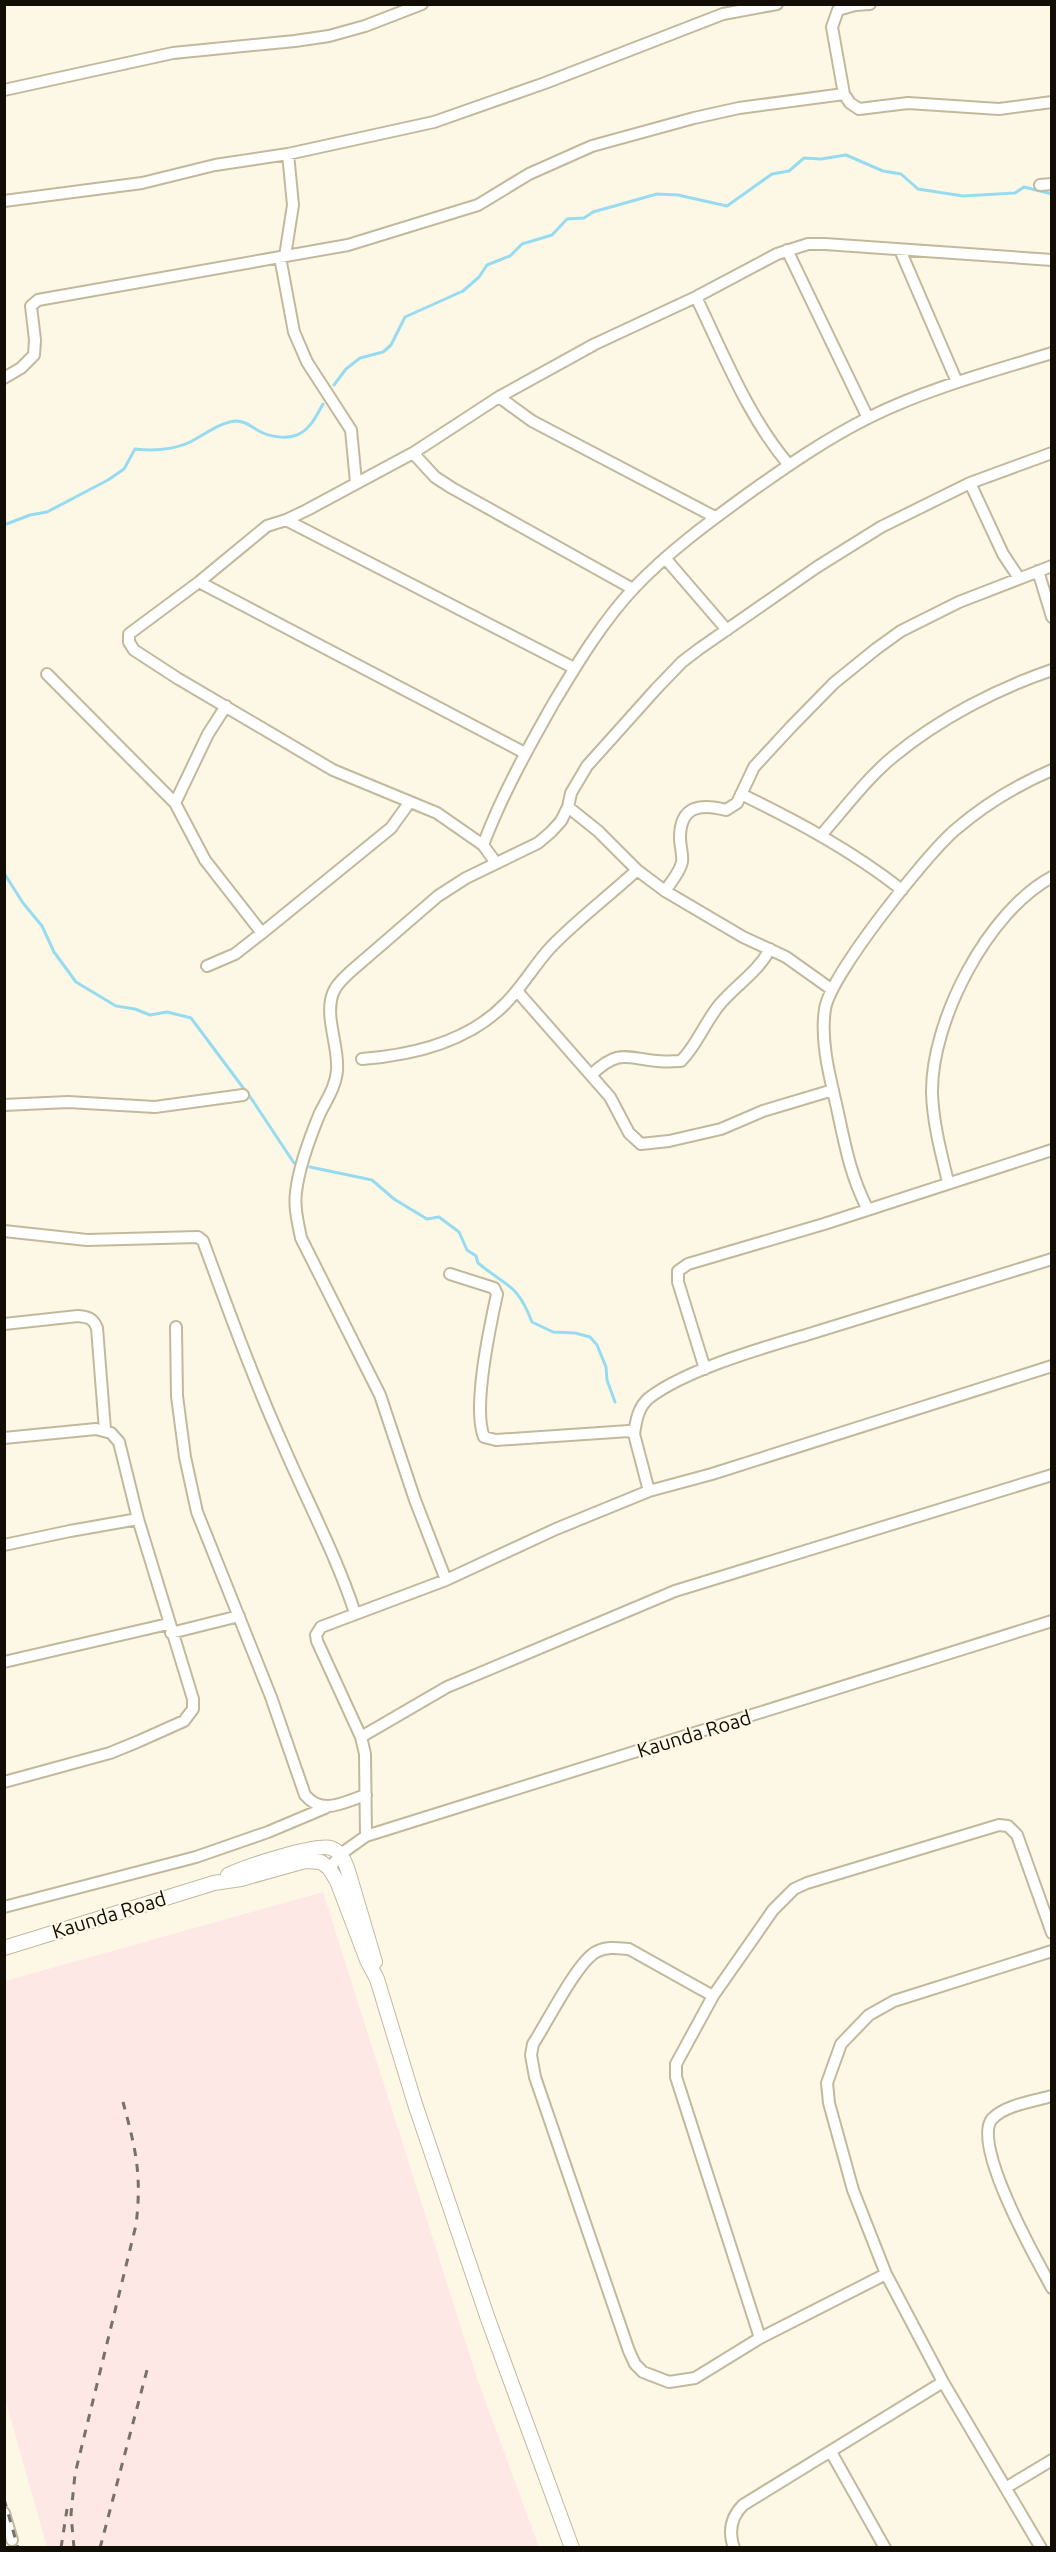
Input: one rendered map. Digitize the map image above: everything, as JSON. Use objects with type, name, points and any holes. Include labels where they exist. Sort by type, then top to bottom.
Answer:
[{"type":"main road","name":"Kaunda Road","points":[[214,1883],[237,1870],[318,1847],[331,1848],[341,1855]]},
{"type":"main road","points":[[341,1855],[343,1877],[367,1960],[377,1979],[415,2104],[488,2319],[573,2547]]},
{"type":"main road","name":"Kaunda Road","points":[[4,1948],[214,1883],[241,1879],[305,1861],[321,1862],[329,1868]]},
{"type":"main road","points":[[329,1868],[343,1877]]},
{"type":"street","points":[[4,90],[173,53],[329,36],[365,26],[422,4]]},
{"type":"street","points":[[4,201],[142,183],[215,165],[288,154],[434,122],[545,83],[723,14],[777,4]]},
{"type":"street","points":[[870,4],[834,7],[832,27],[844,93],[850,103],[859,109],[908,103],[999,108],[1052,102]]},
{"type":"street","points":[[4,378],[21,368],[34,355],[32,306],[38,300],[348,245],[477,206],[529,174],[592,146],[694,117],[844,93]]},
{"type":"street","points":[[288,154],[293,205],[282,256],[294,332],[308,362],[351,430],[356,482]]},
{"type":"street","points":[[496,863],[483,846],[437,813],[333,770],[134,650],[129,642],[129,634],[199,582],[267,526],[286,520],[413,453],[499,397],[595,344],[696,297],[764,259],[808,244],[825,244],[1052,260]]},
{"type":"street","points":[[787,250],[868,418]]},
{"type":"street","points":[[900,250],[957,382]]},
{"type":"street","points":[[696,297],[738,384],[774,448],[789,465]]},
{"type":"street","points":[[483,846],[498,805],[574,668],[633,589],[665,558],[715,517],[789,465],[868,418],[957,382],[1052,353]]},
{"type":"street","points":[[499,397],[532,421],[715,517]]},
{"type":"street","points":[[413,453],[435,477],[452,488],[633,589]]},
{"type":"street","points":[[446,1580],[415,1500],[380,1395],[301,1238],[296,1213],[296,1192],[314,1131],[336,1082],[338,1067],[331,1007],[333,993],[351,972],[438,896],[466,878],[538,843],[561,821],[568,807],[571,793],[587,766],[682,662],[862,537],[970,483],[1052,453]]},
{"type":"street","points":[[970,483],[1003,554],[1019,578]]},
{"type":"street","points":[[286,520],[574,668]]},
{"type":"street","points":[[665,558],[727,630]]},
{"type":"street","points":[[665,891],[681,863],[682,821],[689,811],[702,805],[726,810],[737,802],[754,767],[834,683],[902,631],[959,602],[1052,566]]},
{"type":"street","points":[[1038,571],[1052,617]]},
{"type":"street","points":[[199,582],[525,753]]},
{"type":"street","points":[[822,834],[892,757],[925,733],[995,694],[1052,670]]},
{"type":"street","points":[[47,674],[175,803],[205,860],[262,933]]},
{"type":"street","points":[[175,803],[208,734],[226,706]]},
{"type":"street","points":[[867,1208],[849,1164],[826,1056],[825,1008],[831,990],[843,969],[902,890],[954,831],[1012,789],[1052,770]]},
{"type":"street","points":[[741,794],[822,834],[876,869],[902,890]]},
{"type":"street","points":[[207,966],[235,954],[262,933],[391,828],[409,803]]},
{"type":"street","points":[[568,807],[598,831],[637,870],[665,891],[743,937],[786,957],[831,990]]},
{"type":"street","points":[[362,1059],[396,1056],[445,1043],[481,1024],[517,991],[548,950],[563,935],[637,870]]},
{"type":"street","points":[[948,1182],[934,1122],[932,1091],[939,1048],[948,1016],[963,979],[979,950],[998,923],[1022,899],[1052,877]]},
{"type":"street","points":[[592,1074],[605,1062],[625,1055],[658,1061],[681,1061],[688,1054],[710,1016],[729,994],[760,965],[770,949]]},
{"type":"street","points":[[517,991],[592,1074],[610,1097],[629,1133],[640,1144],[669,1141],[721,1129],[763,1111],[833,1090]]},
{"type":"street","points":[[4,1105],[68,1102],[155,1107],[243,1095]]},
{"type":"street","points":[[705,1369],[678,1282],[678,1271],[688,1264],[824,1224],[867,1208],[1052,1150]]},
{"type":"street","points":[[4,1231],[87,1240],[198,1237],[203,1241],[252,1373],[333,1554],[355,1613]]},
{"type":"street","points":[[649,1491],[634,1434],[636,1416],[644,1402],[672,1385],[705,1369],[768,1346],[1052,1259]]},
{"type":"street","points":[[450,1274],[494,1288],[497,1294],[485,1349],[480,1413],[484,1437],[496,1440],[624,1429],[634,1434]]},
{"type":"street","points":[[4,1324],[78,1316],[88,1317],[94,1322],[97,1328],[105,1430]]},
{"type":"street","points":[[176,1327],[177,1396],[190,1484],[197,1512],[271,1697],[305,1795],[313,1804],[325,1807]]},
{"type":"street","points":[[366,1836],[365,1755],[360,1737],[316,1635],[325,1625],[446,1580],[556,1529],[649,1491],[712,1474],[1052,1366]]},
{"type":"street","points":[[4,1438],[105,1430],[119,1442],[138,1519],[193,1699],[193,1709],[184,1720],[110,1753],[4,1782]]},
{"type":"street","points":[[360,1737],[447,1687],[675,1591],[1052,1474]]},
{"type":"street","points":[[4,1545],[138,1519]]},
{"type":"street","points":[[4,1662],[238,1616]]},
{"type":"street","name":"Kaunda Road","points":[[329,1868],[341,1855],[366,1836],[1052,1621]]},
{"type":"street","points":[[4,1907],[216,1851],[325,1807],[366,1795]]},
{"type":"street","points":[[760,2338],[676,2077],[676,2064],[713,1996],[773,1910],[794,1889],[999,1825],[1008,1826],[1017,1835],[1052,1933]]},
{"type":"street","points":[[713,1996],[629,1949],[615,1947],[600,1950],[584,1961],[533,2044],[532,2065],[629,2351],[636,2364],[643,2372],[669,2382],[695,2378],[760,2338],[886,2274]]},
{"type":"street","points":[[1041,2547],[943,2382],[886,2274],[853,2190],[829,2103],[827,2084],[841,2044],[869,2015],[894,2001],[1052,1951]]},
{"type":"street","points":[[1052,2096],[1002,2112],[993,2118],[988,2126],[987,2136],[994,2166],[1009,2203],[1052,2288]]},
{"type":"street","points":[[734,2547],[730,2538],[731,2524],[743,2505],[943,2382]]},
{"type":"street","points":[[831,2452],[885,2547]]},
{"type":"street","points":[[1007,2487],[1052,2460]]},
{"type":"street","points":[[4,2513],[13,2545]]},
{"type":"shaded area","points":[[323,1892],[478,2381],[539,2547],[47,2547],[5,2399],[5,1981]]},
{"type":"waterway","points":[[334,385],[346,369],[360,358],[383,352],[391,345],[405,317],[463,291],[479,277],[487,265],[510,256],[522,244],[552,235],[567,219],[584,218],[593,212],[657,194],[678,195],[727,206],[772,174],[789,171],[804,158],[821,159],[846,155],[883,171],[901,174],[918,189],[963,196],[1015,193],[1024,187],[1052,194]]},
{"type":"waterway","points":[[4,525],[30,515],[47,512],[108,480],[124,469],[135,449],[156,450],[177,447],[218,426],[236,421],[246,423],[269,435],[293,436],[310,426],[323,404]]},
{"type":"waterway","points":[[4,873],[23,903],[42,926],[54,952],[76,982],[116,1006],[135,1009],[150,1015],[167,1012],[191,1018],[253,1101],[294,1163]]},
{"type":"waterway","points":[[310,1167],[372,1180],[394,1199],[427,1219],[439,1217],[459,1232],[467,1250],[476,1256],[478,1263],[516,1293],[527,1309],[532,1322],[553,1332],[575,1333],[590,1337],[597,1345],[606,1367],[607,1380],[615,1402]]},
{"type":"railway","points":[[74,2548],[71,2514],[75,2474],[136,2225],[138,2207],[137,2163],[123,2102]]},
{"type":"railway","points":[[100,2548],[147,2370]]},
{"type":"railway","points":[[4,2499],[18,2548]]},
{"type":"railway","points":[[61,2548],[67,2509]]}]
